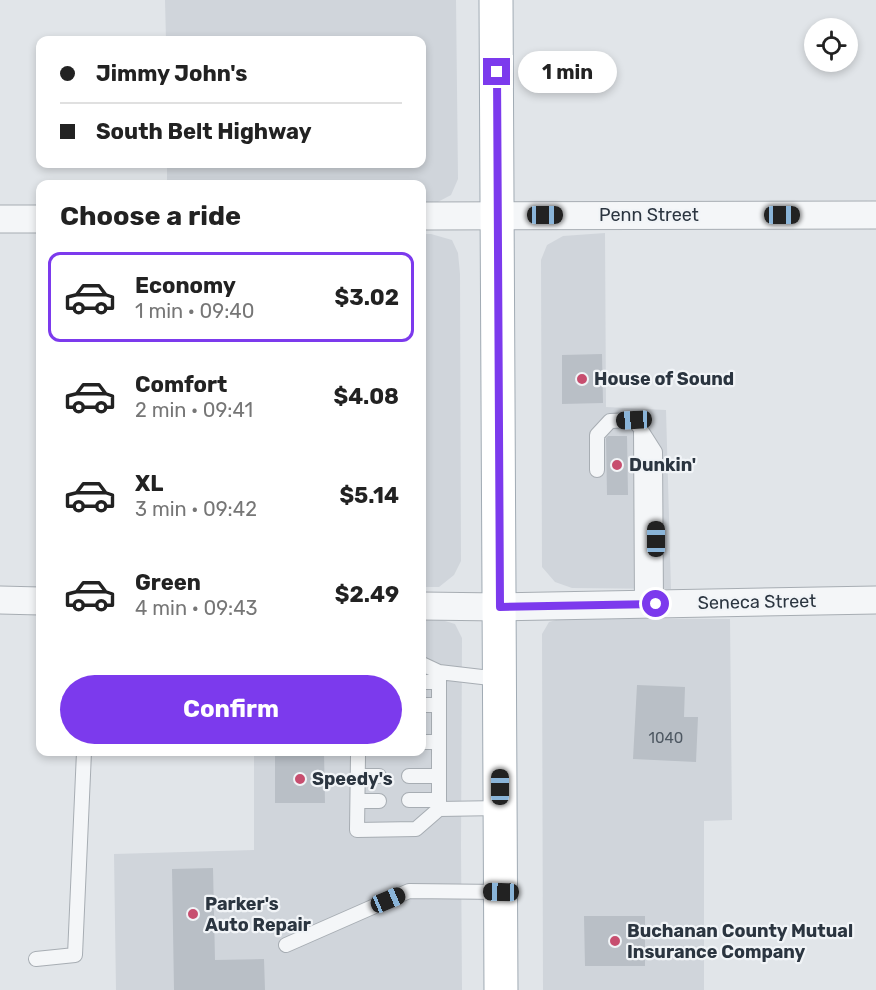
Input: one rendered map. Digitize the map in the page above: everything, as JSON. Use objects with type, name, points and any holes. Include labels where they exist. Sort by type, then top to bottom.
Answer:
[{"type":"main road","points":[[496,0],[501,990]]},
{"type":"street","name":"Penn Street","points":[[426,216],[876,215]]},
{"type":"street","points":[[0,219],[36,219]]},
{"type":"street","points":[[0,600],[36,601]]},
{"type":"street","name":"Seneca Street","points":[[426,606],[500,607],[876,600]]},
{"type":"lane","points":[[597,470],[597,435],[610,421],[634,420],[656,452],[649,604]]},
{"type":"lane","points":[[426,667],[439,677]]},
{"type":"lane","points":[[358,756],[357,830],[416,829],[439,805],[439,677]]},
{"type":"lane","points":[[426,681],[439,677],[500,679]]},
{"type":"lane","points":[[426,705],[439,705]]},
{"type":"lane","points":[[426,742],[439,742]]},
{"type":"lane","points":[[36,959],[75,955],[84,756]]},
{"type":"lane","points":[[358,776],[379,776]]},
{"type":"lane","points":[[409,776],[439,776]]},
{"type":"lane","points":[[410,800],[439,805],[500,808]]},
{"type":"lane","points":[[358,801],[379,801]]},
{"type":"lane","points":[[286,945],[409,891],[501,892]]},
{"type":"shaded area","points":[[165,0],[456,0],[458,179],[451,195],[432,205],[426,205],[426,180],[167,180],[167,168],[426,168],[426,36],[166,36]]},
{"type":"shaded area","points":[[605,233],[606,407],[666,410],[671,589],[572,588],[555,582],[542,567],[541,260],[547,245],[563,236]]},
{"type":"shaded area","points":[[426,234],[452,240],[458,253],[460,274],[461,561],[454,575],[439,587],[426,587]]},
{"type":"shaded area","points":[[426,617],[455,624],[462,638],[462,990],[116,990],[114,854],[254,850],[254,756],[426,756]]},
{"type":"shaded area","points":[[563,618],[730,619],[732,820],[704,821],[704,990],[543,990],[542,634],[549,622]]},
{"type":"building","name":"House of Sound","points":[[602,354],[603,403],[562,404],[562,355]]},
{"type":"building","name":"Dunkin'","points":[[608,436],[627,436],[628,495],[607,495],[606,438]]},
{"type":"building","points":[[637,685],[685,687],[684,717],[698,717],[696,762],[633,759]]},
{"type":"building","name":"Speedy's","points":[[275,756],[324,756],[325,803],[275,803]]},
{"type":"building","name":"Parker's Auto Repair","points":[[213,868],[215,960],[264,959],[265,990],[174,990],[172,869]]},
{"type":"building","name":"Buchanan County Mutual Insurance Company","points":[[584,916],[645,916],[645,966],[585,966]]},
{"type":"place","name":"House of Sound","points":[[582,379]]},
{"type":"place","name":"Dunkin'","points":[[617,465]]},
{"type":"place","name":"Speedy's","points":[[300,779]]},
{"type":"place","name":"Parker's Auto Repair","points":[[193,914]]},
{"type":"place","name":"Buchanan County Mutual Insurance Company","points":[[615,941]]},
{"type":"route","points":[[497,72],[500,607],[656,604]]}]
